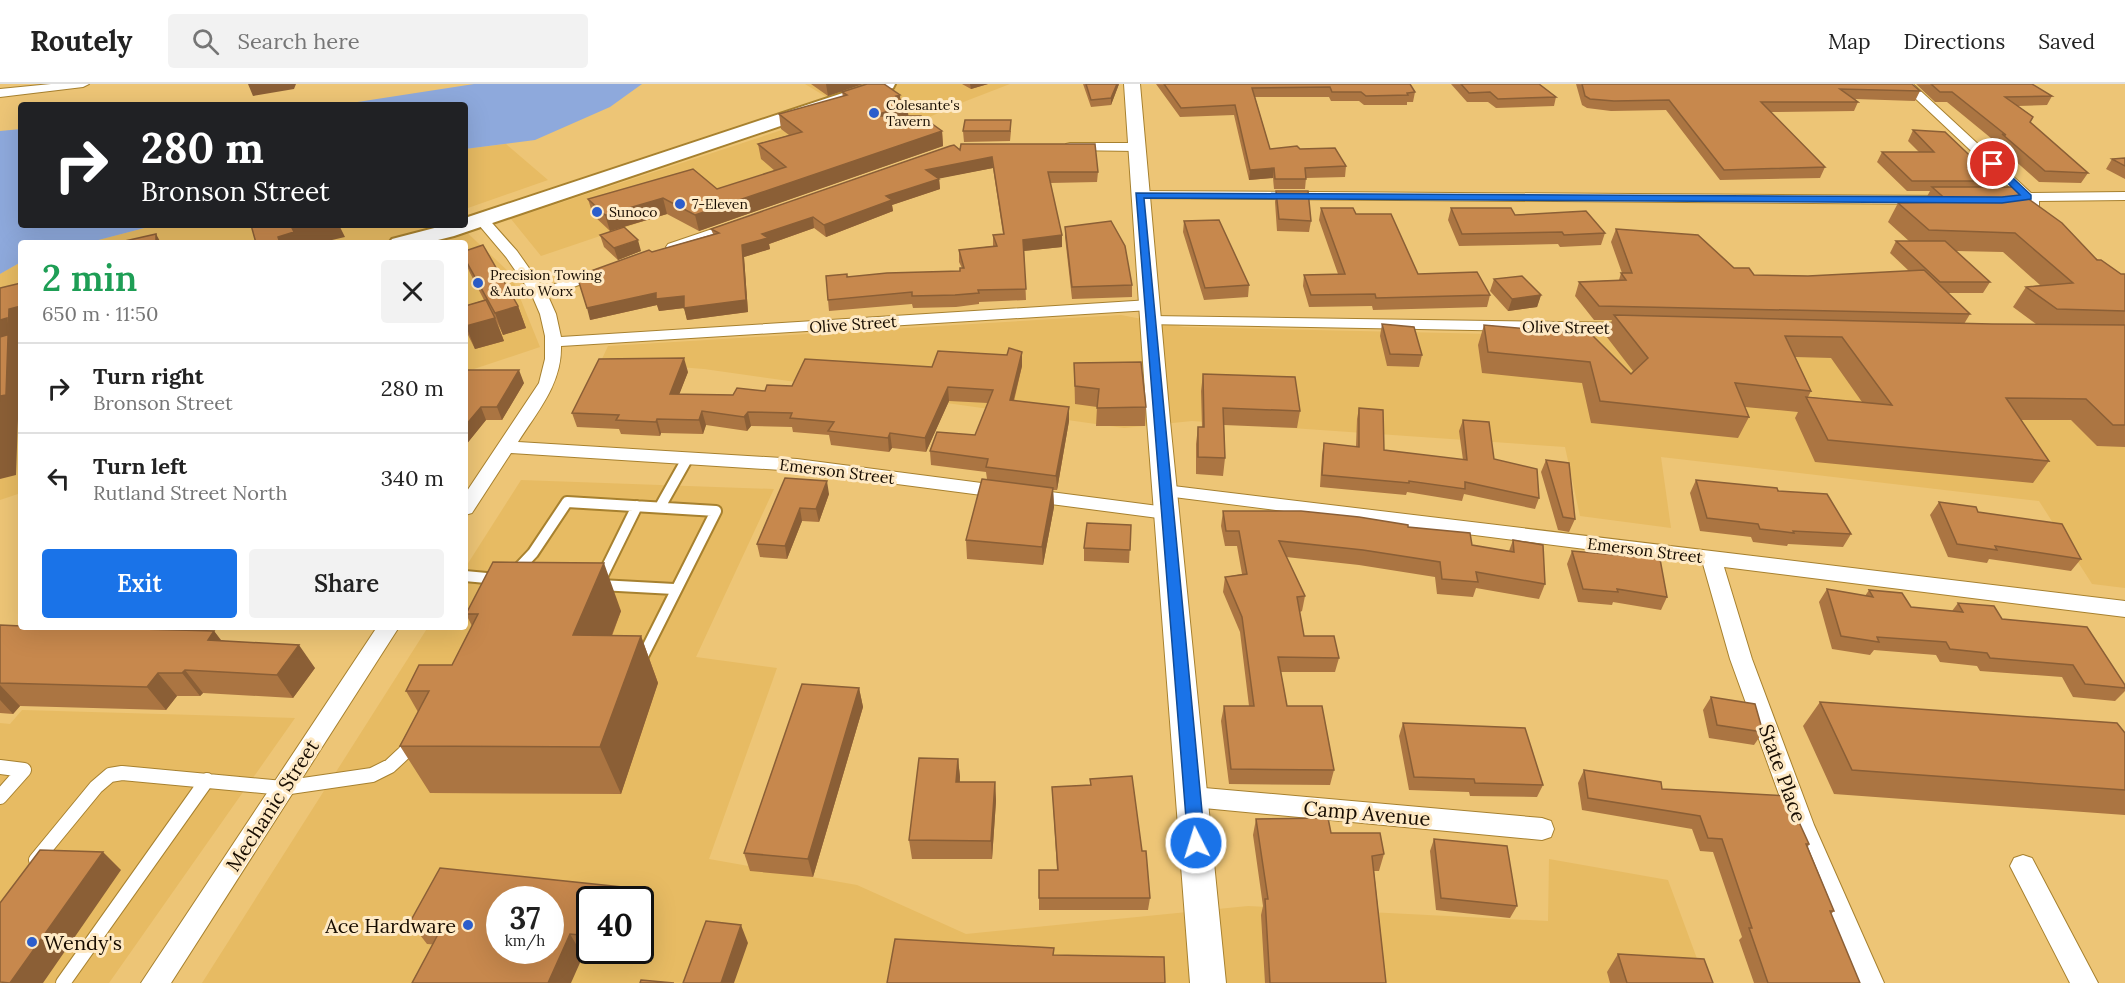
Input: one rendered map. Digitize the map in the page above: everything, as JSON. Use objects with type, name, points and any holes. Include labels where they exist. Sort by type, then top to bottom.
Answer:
[{"type":"main road","points":[[468,222],[887,84]]},
{"type":"main road","points":[[397,240],[427,228]]},
{"type":"main road","points":[[412,240],[455,228]]},
{"type":"street","points":[[0,93],[83,84]]},
{"type":"street","points":[[1132,84],[1139,195],[1208,983]]},
{"type":"street","points":[[1906,84],[2044,212]]},
{"type":"street","points":[[1058,147],[1137,147]]},
{"type":"street","points":[[1139,195],[1966,200]]},
{"type":"street","points":[[1990,200],[2027,197],[2125,196]]},
{"type":"street","points":[[661,251],[750,220]]},
{"type":"street","points":[[468,222],[520,264],[540,294],[556,342],[551,374],[547,383],[468,504]]},
{"type":"street","points":[[540,294],[617,267]]},
{"type":"street","name":"Olive Street","points":[[556,342],[1150,313],[1648,329]]},
{"type":"street","name":"Emerson Street","points":[[506,447],[797,465],[1711,558],[2125,609]]},
{"type":"street","name":"State Place","points":[[1711,558],[1741,659],[1802,825],[1870,983]]},
{"type":"street","name":"Mechanic Street","points":[[155,983],[386,630]]},
{"type":"street","name":"Camp Avenue","points":[[1193,796],[1542,829]]},
{"type":"street","points":[[2023,866],[2084,983]]},
{"type":"lane","points":[[660,507],[687,459]]},
{"type":"lane","points":[[468,577],[508,584],[533,553],[567,502],[716,511],[674,589],[633,675]]},
{"type":"lane","points":[[636,506],[592,585],[674,589]]},
{"type":"lane","points":[[30,868],[96,787],[110,774],[122,773],[283,788],[372,775],[390,766],[405,752],[417,732]]},
{"type":"lane","points":[[0,767],[24,770],[0,797]]},
{"type":"lane","points":[[63,983],[207,780]]},
{"type":"shaded area","points":[[805,84],[1010,84],[851,151],[541,256],[511,219],[846,109]]},
{"type":"shaded area","points":[[506,144],[548,180],[468,208],[468,149]]},
{"type":"shaded area","points":[[144,228],[462,228],[510,273],[540,347],[468,371],[468,240],[98,240]]},
{"type":"shaded area","points":[[18,264],[18,494],[0,500],[0,274]]},
{"type":"shaded area","points":[[1121,315],[1184,327],[2125,348],[2125,588],[2092,584],[2039,501],[1661,457],[1671,528],[1580,516],[1565,447],[1192,421],[1124,428],[704,369],[601,361],[608,346]]},
{"type":"shaded area","points":[[521,480],[774,489],[696,657],[777,668],[709,859],[857,885],[966,934],[1248,906],[1548,921],[1549,859],[1668,880],[1706,983],[202,983],[426,630],[468,630],[468,563]]},
{"type":"shaded area","points":[[22,710],[295,718],[109,983],[0,983],[0,723],[10,724]]},
{"type":"water","points":[[474,84],[642,84],[610,107],[535,140],[468,149],[468,102],[357,102]]},
{"type":"water","points":[[18,129],[18,228],[144,228],[98,240],[18,240],[18,264],[0,274],[0,131]]},
{"type":"building","points":[[867,84],[884,84],[900,95],[896,96],[907,105],[873,116],[921,116],[942,131],[695,215],[663,198],[605,215],[588,199],[693,169],[717,189],[786,167],[758,144],[802,132],[779,114],[847,95],[842,92]]},
{"type":"building","points":[[1086,84],[1117,84],[1111,98],[1091,100]]},
{"type":"building","points":[[1164,84],[1410,84],[1415,92],[1407,93],[1408,95],[1366,96],[1361,92],[1332,92],[1330,87],[1252,88],[1270,149],[1297,146],[1300,149],[1335,148],[1346,166],[1305,168],[1306,179],[1275,179],[1274,168],[1250,170],[1235,105],[1181,108]]},
{"type":"building","points":[[1461,84],[1539,84],[1556,97],[1498,99],[1490,92],[1469,93]]},
{"type":"building","points":[[1582,84],[1912,84],[1920,91],[1840,89],[1858,102],[1761,102],[1825,167],[1724,170],[1669,100],[1590,99],[1585,96]]},
{"type":"building","points":[[1931,84],[2032,84],[2052,96],[2005,97],[2033,117],[2030,122],[2088,173],[2045,171],[2002,134],[2006,135],[1952,92],[1940,92]]},
{"type":"building","points":[[965,120],[1011,120],[1010,131],[963,131]]},
{"type":"building","points":[[1913,130],[1945,132],[1984,169],[1969,168],[1986,181],[1912,181],[1882,152],[1934,152]]},
{"type":"building","points":[[961,144],[1095,144],[1098,172],[1048,172],[1062,235],[1023,240],[1026,289],[978,290],[979,293],[955,295],[912,296],[912,292],[828,300],[826,276],[960,271],[960,268],[964,268],[959,250],[997,246],[993,235],[1004,234],[992,157],[926,170],[939,179],[886,196],[892,200],[824,225],[813,217],[762,234],[768,238],[742,245],[746,300],[684,308],[684,296],[656,299],[656,293],[587,308],[577,276],[649,250],[652,252],[719,233],[711,229],[950,146],[954,145],[960,150]]},
{"type":"building","points":[[2125,158],[2125,166],[2112,159]]},
{"type":"building","points":[[1932,187],[2012,187],[2062,223],[2097,260],[2125,274],[2125,311],[2057,309],[2026,287],[2073,283],[2015,233],[1929,230],[1898,203],[1949,202]]},
{"type":"building","points":[[1276,191],[1308,191],[1311,221],[1279,219]]},
{"type":"building","points":[[1321,208],[1353,208],[1356,214],[1391,214],[1418,274],[1477,272],[1490,295],[1376,298],[1375,294],[1311,295],[1304,275],[1345,274]]},
{"type":"building","points":[[1451,208],[1511,208],[1515,215],[1586,211],[1605,233],[1462,234]]},
{"type":"building","points":[[1219,220],[1249,285],[1205,288],[1184,221]]},
{"type":"building","points":[[1111,221],[1125,246],[1132,285],[1072,287],[1065,227]]},
{"type":"building","points":[[624,227],[638,240],[614,248],[600,235]]},
{"type":"building","points":[[252,228],[292,228],[294,232],[278,237],[279,240],[255,240]]},
{"type":"building","points":[[1616,229],[1698,235],[1734,268],[1749,268],[1754,275],[1808,276],[1924,270],[1970,314],[1599,306],[1579,282],[1626,280],[1621,273],[1632,273]]},
{"type":"building","points":[[156,234],[156,240],[129,240]]},
{"type":"building","points":[[1896,241],[1945,241],[1990,282],[1940,282]]},
{"type":"building","points":[[483,245],[518,306],[495,313],[468,264],[468,250]]},
{"type":"building","points":[[1522,276],[1541,295],[1512,299],[1494,279]]},
{"type":"building","points":[[18,284],[18,307],[9,309],[6,395],[0,396],[0,337],[7,335],[7,318],[0,320],[0,288]]},
{"type":"building","points":[[486,300],[495,318],[468,325],[468,305]]},
{"type":"building","points":[[1614,315],[2125,325],[2125,425],[2113,425],[2086,399],[2006,398],[2049,461],[1828,440],[1806,397],[1892,405],[1842,337],[1785,336],[1811,391],[1735,383],[1749,417],[1600,401],[1590,362],[1488,352],[1484,325],[1583,334],[1580,323],[1631,374],[1648,358]]},
{"type":"building","points":[[1382,324],[1414,327],[1422,355],[1390,354]]},
{"type":"building","points":[[1009,348],[1022,352],[1010,400],[1069,407],[1056,476],[986,467],[988,459],[930,451],[937,432],[975,435],[993,390],[948,387],[925,438],[890,433],[888,438],[828,431],[834,422],[790,418],[792,413],[748,412],[744,417],[702,411],[699,420],[657,419],[656,422],[616,420],[619,415],[572,413],[599,359],[684,358],[670,394],[733,395],[737,388],[765,391],[767,385],[792,386],[805,359],[932,367],[938,351],[1007,355]]},
{"type":"building","points":[[1141,362],[1146,407],[1097,408],[1099,389],[1075,386],[1074,363]]},
{"type":"building","points":[[468,370],[519,370],[497,407],[481,407],[468,422]]},
{"type":"building","points":[[1203,374],[1295,377],[1300,411],[1223,408],[1225,458],[1198,457],[1198,427],[1204,427]]},
{"type":"building","points":[[1359,408],[1383,410],[1384,450],[1467,460],[1463,420],[1489,422],[1494,459],[1537,469],[1539,498],[1465,482],[1465,489],[1409,481],[1409,483],[1322,475],[1324,443],[1359,447]]},
{"type":"building","points":[[1546,460],[1569,463],[1575,519],[1563,517]]},
{"type":"building","points":[[785,478],[827,481],[816,509],[800,508],[785,546],[757,544]]},
{"type":"building","points":[[982,479],[1053,488],[1042,547],[966,540]]},
{"type":"building","points":[[1696,480],[1777,488],[1778,491],[1827,494],[1851,534],[1793,531],[1794,533],[1760,529],[1758,524],[1707,518]]},
{"type":"building","points":[[1939,502],[1976,507],[1978,512],[2062,524],[2081,559],[1995,546],[1997,550],[1957,544]]},
{"type":"building","points":[[1223,511],[1301,511],[1359,517],[1408,525],[1408,527],[1470,533],[1472,545],[1514,552],[1513,540],[1543,545],[1545,584],[1476,572],[1478,582],[1442,579],[1440,562],[1363,550],[1279,541],[1305,596],[1297,597],[1304,636],[1334,636],[1339,658],[1278,657],[1287,706],[1322,706],[1334,770],[1231,769],[1224,706],[1254,706],[1242,617],[1225,577],[1247,574],[1239,531],[1226,531]]},
{"type":"building","points":[[1087,523],[1131,525],[1130,550],[1084,548]]},
{"type":"building","points":[[1572,551],[1660,559],[1667,597],[1617,589],[1618,592],[1583,589]]},
{"type":"building","points":[[493,562],[604,563],[573,635],[641,636],[600,747],[400,746],[429,691],[406,691],[419,665],[452,665],[478,614],[468,614]]},
{"type":"building","points":[[1827,589],[1873,597],[1869,590],[1902,593],[1911,607],[1963,612],[1958,603],[1994,606],[2002,619],[2087,627],[2125,688],[2085,684],[2073,665],[1990,658],[1987,653],[1950,649],[1946,642],[1877,637],[1879,642],[1841,636]]},
{"type":"building","points":[[0,625],[18,626],[18,630],[214,631],[208,640],[299,645],[277,675],[185,670],[182,673],[158,673],[147,687],[0,683]]},
{"type":"building","points":[[802,684],[859,688],[808,859],[744,853]]},
{"type":"building","points":[[1711,697],[1755,704],[1763,732],[1717,725]]},
{"type":"building","points":[[1820,702],[2117,723],[2125,733],[2125,790],[1852,770]]},
{"type":"building","points":[[1403,723],[1525,728],[1543,785],[1475,783],[1474,779],[1414,777]]},
{"type":"building","points":[[919,758],[958,759],[956,782],[995,782],[991,841],[909,840]]},
{"type":"building","points":[[1584,770],[1661,782],[1662,789],[1787,796],[1809,844],[1806,844],[1834,911],[1830,911],[1860,983],[1768,983],[1722,839],[1708,838],[1700,816],[1588,798]]},
{"type":"building","points":[[1132,776],[1142,851],[1146,851],[1150,898],[1039,898],[1039,870],[1058,870],[1052,787],[1091,785],[1090,779]]},
{"type":"building","points":[[1328,818],[1331,833],[1380,833],[1384,854],[1372,856],[1386,983],[1270,983],[1265,899],[1268,899],[1256,819]]},
{"type":"building","points":[[1434,839],[1507,846],[1517,906],[1441,898]]},
{"type":"building","points":[[40,850],[103,852],[10,983],[0,982],[0,903]]},
{"type":"building","points":[[440,868],[612,886],[576,886],[576,935],[570,934],[564,947],[564,886],[486,886],[486,964],[557,964],[548,983],[412,983],[443,925],[410,922]]},
{"type":"building","points":[[706,921],[741,925],[721,983],[683,983]]},
{"type":"building","points":[[895,939],[1054,948],[1053,955],[1164,957],[1165,983],[887,983]]},
{"type":"building","points":[[1618,954],[1704,959],[1713,983],[1627,983]]},
{"type":"building","points":[[641,980],[674,983],[640,983]]},
{"type":"place","name":"Colesante's Tavern","points":[[874,113]]},
{"type":"place","name":"7-Eleven","points":[[680,204]]},
{"type":"place","name":"Sunoco","points":[[597,212]]},
{"type":"place","name":"Precision Towing & Auto Worx","points":[[478,283]]},
{"type":"place","name":"Ace Hardware","points":[[468,925]]},
{"type":"place","name":"Wendy's","points":[[32,942]]},
{"type":"route","points":[[1196,843],[1139,195],[2002,200],[2027,197],[1993,164]]}]
